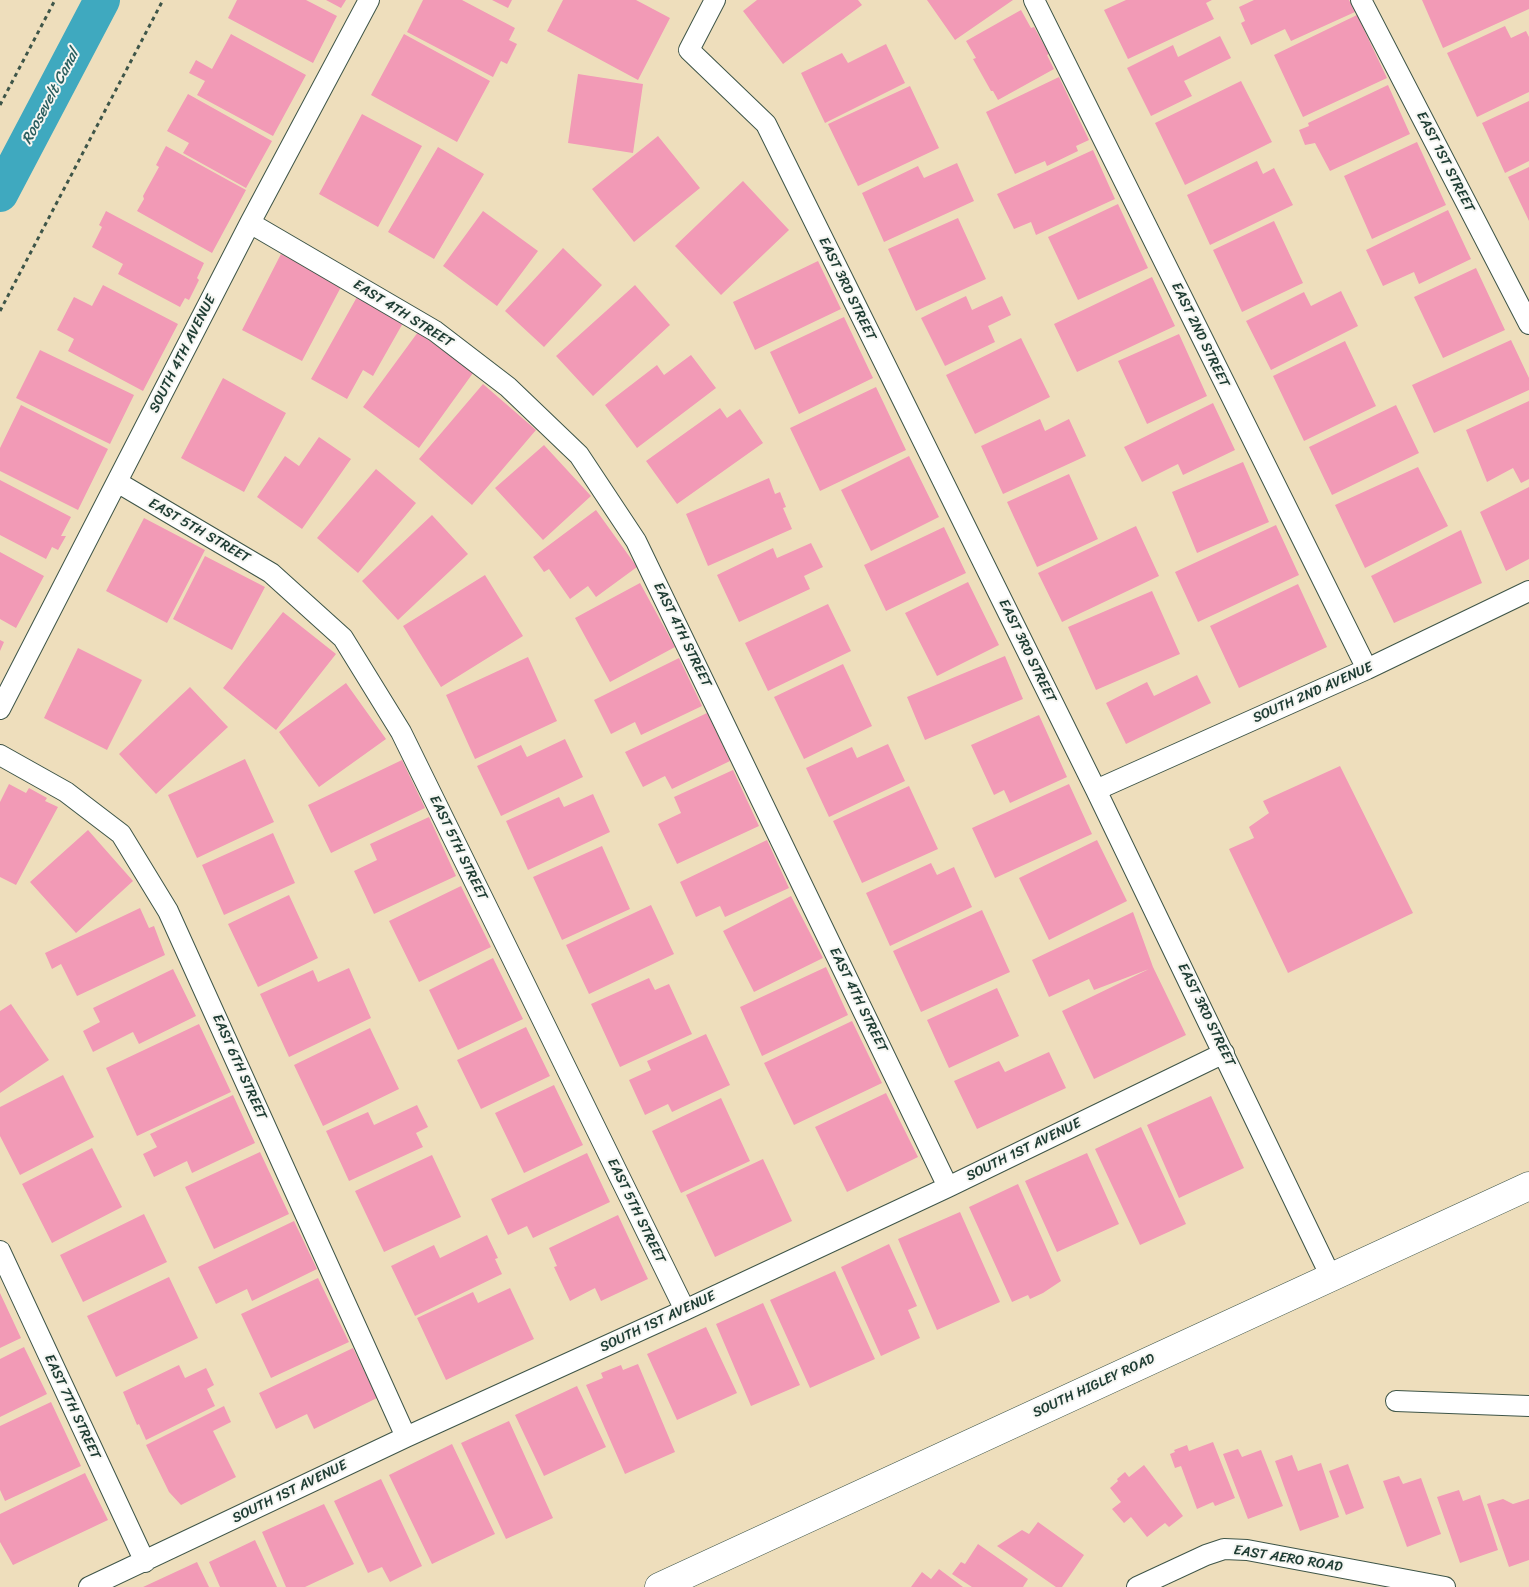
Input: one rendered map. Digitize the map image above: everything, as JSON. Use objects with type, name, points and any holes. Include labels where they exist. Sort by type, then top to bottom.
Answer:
[{"type":"main road","name":"SOUTH HIGLEY ROAD","points":[[659,1587],[1529,1186]]},
{"type":"lane","name":"SOUTH 4TH AVENUE","points":[[0,709],[250,223],[369,0]]},
{"type":"lane","name":"EAST 3RD STREET","points":[[715,0],[690,50],[766,124],[1096,790],[1332,1276]]},
{"type":"lane","name":"EAST 2ND STREET","points":[[1034,0],[1366,669]]},
{"type":"lane","name":"EAST 1ST STREET","points":[[1361,0],[1529,324]]},
{"type":"lane","name":"EAST 4TH STREET","points":[[250,223],[435,331],[508,387],[579,455],[636,541],[948,1187]]},
{"type":"lane","name":"EAST 5TH STREET","points":[[116,482],[271,573],[343,638],[401,732],[685,1310]]},
{"type":"lane","name":"SOUTH 2ND AVENUE","points":[[1096,790],[1366,669],[1529,592]]},
{"type":"lane","name":"EAST 6TH STREET","points":[[0,755],[66,792],[121,834],[168,911],[406,1437]]},
{"type":"lane","name":"SOUTH 1ST AVENUE","points":[[89,1587],[406,1437],[685,1310],[948,1187],[1224,1053]]},
{"type":"lane","name":"EAST 7TH STREET","points":[[0,1251],[145,1562]]},
{"type":"lane","points":[[1396,1401],[1529,1406]]},
{"type":"lane","name":"EAST AERO ROAD","points":[[1137,1587],[1206,1554],[1224,1549],[1246,1550],[1445,1587]]},
{"type":"path","points":[[0,105],[55,0]]},
{"type":"path","points":[[0,311],[163,0]]},
{"type":"building","points":[[237,0],[306,0],[337,16],[313,63],[228,18]]},
{"type":"building","points":[[326,0],[346,0],[341,8]]},
{"type":"building","points":[[423,0],[462,0],[515,28],[509,40],[517,44],[507,64],[501,61],[493,77],[407,32]]},
{"type":"building","points":[[492,0],[512,0],[508,8]]},
{"type":"building","points":[[563,0],[636,0],[670,18],[638,80],[547,31]]},
{"type":"building","points":[[757,0],[858,0],[862,5],[783,64],[743,11]]},
{"type":"building","points":[[927,0],[1013,0],[955,40]]},
{"type":"building","points":[[1126,0],[1212,0],[1206,3],[1214,19],[1128,59],[1104,10]]},
{"type":"building","points":[[1254,0],[1349,0],[1355,12],[1291,41],[1285,29],[1251,45],[1241,23],[1245,21],[1239,7]]},
{"type":"building","points":[[1422,0],[1529,0],[1529,9],[1443,48]]},
{"type":"building","points":[[1021,10],[1031,28],[1034,27],[1049,54],[1047,55],[1054,69],[998,100],[973,59],[976,58],[966,41]]},
{"type":"building","points":[[1357,15],[1387,78],[1303,117],[1274,55]]},
{"type":"building","points":[[1505,26],[1511,38],[1526,31],[1529,37],[1529,92],[1477,117],[1447,53]]},
{"type":"building","points":[[231,34],[306,75],[273,136],[197,95],[205,81],[189,73],[196,60],[212,69]]},
{"type":"building","points":[[404,34],[490,81],[457,142],[371,95]]},
{"type":"building","points":[[1220,36],[1231,58],[1184,81],[1192,96],[1151,116],[1127,68],[1173,45],[1178,57]]},
{"type":"building","points":[[886,44],[905,83],[825,123],[801,73],[842,53],[848,63]]},
{"type":"building","points":[[578,74],[643,84],[633,153],[568,143]]},
{"type":"building","points":[[1059,77],[1089,140],[1076,146],[1078,151],[1047,166],[1045,161],[1015,174],[986,112]]},
{"type":"building","points":[[1241,81],[1272,142],[1185,185],[1155,123]]},
{"type":"building","points":[[1388,85],[1410,134],[1330,171],[1315,143],[1305,145],[1299,130],[1309,126],[1308,123]]},
{"type":"building","points":[[910,86],[939,148],[858,186],[828,124]]},
{"type":"building","points":[[188,94],[272,141],[246,188],[183,153],[189,143],[167,131]]},
{"type":"building","points":[[1529,101],[1529,161],[1505,173],[1482,123]]},
{"type":"building","points":[[362,114],[422,146],[378,227],[319,194]]},
{"type":"building","points":[[658,136],[700,188],[634,242],[592,189]]},
{"type":"building","points":[[1417,142],[1446,205],[1372,239],[1344,176]]},
{"type":"building","points":[[166,146],[246,190],[212,253],[137,211],[159,167],[156,165]]},
{"type":"building","points":[[438,147],[484,174],[434,259],[388,232]]},
{"type":"building","points":[[1093,150],[1115,199],[1036,235],[1031,222],[1014,229],[997,194]]},
{"type":"building","points":[[1257,161],[1263,174],[1274,168],[1293,205],[1210,245],[1187,195]]},
{"type":"building","points":[[957,163],[974,201],[884,242],[862,193],[918,166],[924,178]]},
{"type":"building","points":[[1529,167],[1529,221],[1508,177]]},
{"type":"building","points":[[743,181],[789,230],[721,295],[675,246]]},
{"type":"building","points":[[1118,204],[1148,268],[1078,300],[1048,237]]},
{"type":"building","points":[[1448,210],[1471,259],[1419,284],[1414,272],[1383,286],[1366,250]]},
{"type":"building","points":[[106,211],[204,263],[197,278],[199,280],[189,300],[185,298],[180,307],[118,274],[123,264],[92,247],[102,227],[99,225]]},
{"type":"building","points":[[483,211],[538,251],[497,306],[443,266]]},
{"type":"building","points":[[958,218],[986,279],[916,311],[888,249]]},
{"type":"building","points":[[1274,221],[1303,283],[1242,312],[1213,250]]},
{"type":"building","points":[[563,248],[602,285],[544,347],[505,311]]},
{"type":"building","points":[[281,254],[342,285],[302,361],[242,330]]},
{"type":"building","points":[[818,261],[841,309],[755,350],[733,302]]},
{"type":"building","points":[[1476,268],[1505,330],[1443,358],[1414,297]]},
{"type":"building","points":[[1152,277],[1175,326],[1077,372],[1054,324]]},
{"type":"building","points":[[103,285],[178,324],[143,391],[68,351],[74,339],[57,330],[74,297],[92,306]]},
{"type":"building","points":[[635,285],[670,325],[593,396],[556,356]]},
{"type":"building","points":[[1341,291],[1358,326],[1271,370],[1246,321],[1304,292],[1311,306]]},
{"type":"building","points":[[966,296],[972,310],[1002,296],[1011,315],[988,326],[995,342],[945,366],[921,318]]},
{"type":"building","points":[[357,297],[403,323],[373,376],[363,370],[347,399],[311,379]]},
{"type":"building","points":[[844,317],[873,378],[799,414],[770,352]]},
{"type":"building","points":[[418,332],[473,373],[419,448],[363,407]]},
{"type":"building","points":[[1179,334],[1207,396],[1147,424],[1118,361]]},
{"type":"building","points":[[1021,338],[1050,397],[975,434],[946,375]]},
{"type":"building","points":[[1511,340],[1529,378],[1529,390],[1434,433],[1412,385]]},
{"type":"building","points":[[1345,341],[1376,406],[1304,441],[1273,376]]},
{"type":"building","points":[[40,350],[134,395],[110,444],[16,398]]},
{"type":"building","points":[[691,355],[716,388],[637,448],[605,405],[657,365],[664,375]]},
{"type":"building","points":[[223,378],[286,413],[244,492],[181,458]]},
{"type":"building","points":[[483,384],[536,430],[472,505],[419,459]]},
{"type":"building","points":[[876,387],[906,450],[820,491],[790,428]]},
{"type":"building","points":[[1529,401],[1529,479],[1521,483],[1513,468],[1487,482],[1466,430]]},
{"type":"building","points":[[1213,403],[1235,450],[1183,475],[1178,464],[1142,482],[1124,447]]},
{"type":"building","points":[[21,405],[108,449],[78,510],[0,471],[0,448]]},
{"type":"building","points":[[1396,405],[1419,453],[1332,495],[1309,447]]},
{"type":"building","points":[[720,408],[727,418],[740,409],[763,443],[677,504],[646,461]]},
{"type":"building","points":[[1040,419],[1045,431],[1069,419],[1086,456],[1003,494],[981,446]]},
{"type":"building","points":[[319,437],[351,459],[302,529],[257,497],[285,456],[299,466]]},
{"type":"building","points":[[544,445],[591,496],[543,540],[495,488]]},
{"type":"building","points":[[909,456],[939,517],[871,551],[841,490]]},
{"type":"building","points":[[1243,462],[1269,522],[1197,553],[1172,492]]},
{"type":"building","points":[[1418,467],[1448,526],[1365,568],[1335,505]]},
{"type":"building","points":[[376,469],[416,503],[358,573],[317,538]]},
{"type":"building","points":[[1069,474],[1098,539],[1037,567],[1007,502]]},
{"type":"building","points":[[769,478],[775,494],[780,492],[786,507],[783,508],[792,529],[708,566],[686,514]]},
{"type":"building","points":[[0,480],[71,517],[61,536],[66,536],[58,550],[52,547],[46,559],[0,535]]},
{"type":"building","points":[[1529,487],[1529,559],[1506,571],[1480,512]]},
{"type":"building","points":[[596,510],[637,567],[596,597],[588,586],[570,599],[549,569],[544,572],[533,557]]},
{"type":"building","points":[[432,515],[468,554],[398,620],[362,581]]},
{"type":"building","points":[[144,518],[205,550],[167,623],[106,591]]},
{"type":"building","points":[[1276,525],[1299,575],[1198,622],[1175,572]]},
{"type":"building","points":[[1136,526],[1159,576],[1062,622],[1038,573]]},
{"type":"building","points":[[944,527],[966,573],[886,611],[864,565]]},
{"type":"building","points":[[1461,530],[1482,583],[1394,623],[1371,576]]},
{"type":"building","points":[[811,543],[823,567],[804,576],[810,589],[739,622],[717,575],[773,548],[777,558]]},
{"type":"building","points":[[0,552],[44,576],[16,628],[0,619]]},
{"type":"building","points":[[205,556],[265,587],[232,650],[173,619]]},
{"type":"building","points":[[485,575],[523,636],[441,687],[403,626]]},
{"type":"building","points":[[968,582],[999,645],[937,676],[905,613]]},
{"type":"building","points":[[640,583],[675,647],[610,682],[575,618]]},
{"type":"building","points":[[1298,584],[1327,647],[1239,688],[1210,626]]},
{"type":"building","points":[[1152,591],[1180,654],[1096,690],[1068,627]]},
{"type":"building","points":[[828,604],[851,651],[768,691],[745,643]]},
{"type":"building","points":[[283,612],[336,654],[276,730],[223,688]]},
{"type":"building","points":[[0,640],[4,642],[0,651]]},
{"type":"building","points":[[78,648],[142,680],[107,750],[44,718]]},
{"type":"building","points":[[1005,656],[1023,699],[925,740],[907,697]]},
{"type":"building","points":[[528,657],[557,721],[475,759],[446,695]]},
{"type":"building","points":[[679,658],[702,706],[641,735],[635,722],[611,734],[594,700]]},
{"type":"building","points":[[843,664],[872,726],[804,759],[774,697]]},
{"type":"building","points":[[1197,675],[1211,703],[1126,744],[1106,703],[1147,682],[1154,696]]},
{"type":"building","points":[[346,683],[386,739],[319,787],[279,732]]},
{"type":"building","points":[[190,687],[228,727],[156,794],[119,754]]},
{"type":"building","points":[[707,713],[730,761],[672,789],[665,776],[643,787],[625,752]]},
{"type":"building","points":[[1039,715],[1067,777],[1010,803],[1004,790],[994,795],[971,745]]},
{"type":"building","points":[[565,739],[583,777],[501,816],[477,766],[521,745],[527,757]]},
{"type":"building","points":[[888,744],[905,781],[829,817],[806,768],[852,747],[857,758]]},
{"type":"building","points":[[245,759],[274,822],[197,858],[168,795]]},
{"type":"building","points":[[402,760],[425,808],[331,853],[308,805]]},
{"type":"building","points":[[1340,766],[1413,913],[1288,973],[1229,849],[1254,838],[1249,827],[1269,813],[1263,801]]},
{"type":"building","points":[[733,770],[759,826],[677,864],[658,824],[681,813],[674,797]]},
{"type":"building","points":[[9,784],[26,793],[29,788],[47,798],[45,801],[58,807],[16,885],[0,877],[0,802]]},
{"type":"building","points":[[1069,784],[1092,834],[995,878],[972,828]]},
{"type":"building","points":[[909,786],[938,849],[862,883],[833,821]]},
{"type":"building","points":[[593,794],[610,832],[528,870],[506,821],[559,797],[564,807]]},
{"type":"building","points":[[429,817],[456,876],[374,914],[354,871],[377,860],[370,844]]},
{"type":"building","points":[[88,830],[133,881],[76,933],[30,882]]},
{"type":"building","points":[[273,833],[295,883],[224,915],[202,865]]},
{"type":"building","points":[[767,840],[789,888],[725,917],[720,906],[696,917],[680,882]]},
{"type":"building","points":[[1097,840],[1127,901],[1049,940],[1019,878]]},
{"type":"building","points":[[602,846],[630,909],[562,940],[533,877]]},
{"type":"building","points":[[931,863],[937,875],[954,867],[972,907],[890,946],[866,893]]},
{"type":"building","points":[[461,886],[491,947],[419,982],[389,921]]},
{"type":"building","points":[[289,895],[318,958],[258,987],[228,924]]},
{"type":"building","points":[[791,896],[823,958],[754,992],[723,931]]},
{"type":"building","points":[[651,905],[674,954],[589,994],[566,945]]},
{"type":"building","points":[[140,908],[149,928],[154,926],[165,955],[77,996],[61,964],[52,969],[45,953]]},
{"type":"building","points":[[982,910],[1010,972],[921,1012],[893,951]]},
{"type":"building","points":[[1133,912],[1153,967],[1186,1035],[1094,1079],[1062,1011],[1149,969],[1094,990],[1089,979],[1049,997],[1032,960]]},
{"type":"building","points":[[493,958],[523,1019],[458,1050],[429,990]]},
{"type":"building","points":[[826,967],[848,1015],[762,1056],[740,1007]]},
{"type":"building","points":[[349,968],[371,1018],[289,1057],[260,994],[313,970],[318,982]]},
{"type":"building","points":[[173,969],[196,1016],[139,1044],[133,1032],[93,1052],[83,1031],[100,1022],[93,1008]]},
{"type":"building","points":[[649,978],[655,990],[669,984],[692,1034],[620,1067],[591,1004]]},
{"type":"building","points":[[997,988],[1019,1036],[949,1068],[927,1020]]},
{"type":"building","points":[[11,1004],[49,1060],[0,1093],[0,1011]]},
{"type":"building","points":[[852,1021],[882,1083],[794,1125],[764,1063]]},
{"type":"building","points":[[199,1024],[231,1092],[137,1136],[106,1068]]},
{"type":"building","points":[[526,1027],[550,1076],[481,1109],[457,1060]]},
{"type":"building","points":[[370,1028],[399,1089],[323,1126],[294,1065]]},
{"type":"building","points":[[706,1034],[730,1085],[672,1112],[668,1104],[645,1115],[629,1080],[651,1070],[647,1061]]},
{"type":"building","points":[[1049,1052],[1066,1088],[977,1129],[954,1081],[999,1061],[1005,1072]]},
{"type":"building","points":[[63,1075],[94,1137],[20,1175],[0,1136],[0,1107]]},
{"type":"building","points":[[554,1085],[583,1145],[524,1173],[495,1113]]},
{"type":"building","points":[[886,1093],[918,1157],[847,1192],[815,1127]]},
{"type":"building","points":[[233,1095],[255,1143],[192,1173],[187,1161],[154,1177],[143,1154],[157,1147],[150,1134]]},
{"type":"building","points":[[1211,1096],[1244,1168],[1179,1198],[1147,1125]]},
{"type":"building","points":[[721,1098],[750,1161],[681,1193],[652,1131]]},
{"type":"building","points":[[417,1105],[428,1127],[416,1133],[423,1147],[349,1181],[326,1131],[368,1112],[374,1125]]},
{"type":"building","points":[[1141,1127],[1186,1224],[1140,1245],[1095,1149]]},
{"type":"building","points":[[92,1148],[122,1207],[52,1243],[22,1184]]},
{"type":"building","points":[[260,1152],[289,1214],[214,1249],[185,1187]]},
{"type":"building","points":[[587,1153],[610,1202],[533,1238],[527,1226],[508,1235],[491,1199]]},
{"type":"building","points":[[1087,1153],[1119,1224],[1057,1252],[1025,1181]]},
{"type":"building","points":[[432,1155],[461,1217],[384,1252],[355,1191]]},
{"type":"building","points":[[763,1159],[792,1221],[715,1257],[686,1195]]},
{"type":"building","points":[[1018,1184],[1061,1281],[1030,1299],[1028,1295],[1012,1302],[969,1207]]},
{"type":"building","points":[[960,1212],[1000,1302],[937,1330],[898,1239]]},
{"type":"building","points":[[144,1214],[167,1262],[83,1302],[60,1255]]},
{"type":"building","points":[[618,1215],[648,1279],[601,1301],[595,1288],[570,1301],[554,1267],[557,1266],[549,1248]]},
{"type":"building","points":[[294,1221],[317,1269],[252,1301],[247,1289],[216,1304],[198,1267]]},
{"type":"building","points":[[487,1235],[498,1258],[495,1259],[502,1274],[415,1316],[391,1266],[434,1245],[440,1258]]},
{"type":"building","points":[[889,1244],[917,1306],[908,1310],[920,1338],[881,1356],[841,1267]]},
{"type":"building","points":[[835,1271],[875,1359],[810,1388],[770,1300]]},
{"type":"building","points":[[169,1277],[198,1338],[116,1377],[87,1316]]},
{"type":"building","points":[[318,1278],[349,1342],[271,1378],[241,1314]]},
{"type":"building","points":[[510,1288],[534,1339],[446,1380],[417,1318],[473,1292],[478,1303]]},
{"type":"building","points":[[0,1293],[21,1338],[0,1348]]},
{"type":"building","points":[[763,1303],[800,1385],[751,1406],[716,1324]]},
{"type":"building","points":[[706,1327],[737,1393],[677,1420],[647,1354]]},
{"type":"building","points":[[24,1347],[47,1394],[0,1417],[0,1359]]},
{"type":"building","points":[[353,1348],[377,1398],[314,1429],[307,1414],[276,1429],[259,1393]]},
{"type":"building","points":[[638,1364],[675,1452],[625,1474],[586,1385],[603,1378],[601,1373],[621,1365],[623,1370]]},
{"type":"building","points":[[179,1365],[185,1378],[206,1368],[214,1385],[207,1389],[215,1406],[146,1440],[139,1424],[137,1425],[123,1392]]},
{"type":"building","points":[[577,1386],[606,1447],[544,1476],[515,1415]]},
{"type":"building","points":[[51,1402],[81,1466],[5,1501],[0,1490],[0,1426]]},
{"type":"building","points":[[224,1406],[231,1422],[213,1431],[236,1477],[181,1505],[169,1492],[146,1445]]},
{"type":"building","points":[[509,1421],[553,1518],[506,1539],[461,1443]]},
{"type":"building","points":[[1213,1442],[1235,1498],[1215,1506],[1213,1502],[1197,1509],[1181,1466],[1175,1468],[1170,1454],[1175,1452],[1174,1450],[1187,1445],[1189,1451]]},
{"type":"building","points":[[452,1444],[495,1534],[432,1564],[389,1475]]},
{"type":"building","points":[[1238,1449],[1242,1457],[1261,1450],[1283,1506],[1248,1519],[1223,1454]]},
{"type":"building","points":[[1292,1455],[1298,1471],[1321,1463],[1339,1517],[1300,1531],[1275,1461]]},
{"type":"building","points":[[1348,1464],[1364,1508],[1346,1515],[1329,1471]]},
{"type":"building","points":[[1144,1465],[1183,1516],[1169,1527],[1165,1523],[1147,1537],[1131,1517],[1124,1523],[1112,1509],[1121,1502],[1110,1488],[1125,1472],[1129,1477]]},
{"type":"building","points":[[85,1473],[108,1520],[13,1565],[0,1542],[0,1514]]},
{"type":"building","points":[[1399,1476],[1403,1484],[1421,1478],[1441,1534],[1407,1547],[1383,1481]]},
{"type":"building","points":[[381,1479],[422,1566],[390,1582],[382,1567],[368,1573],[334,1501]]},
{"type":"building","points":[[1459,1490],[1463,1501],[1480,1495],[1498,1550],[1460,1563],[1437,1497]]},
{"type":"building","points":[[1503,1499],[1513,1504],[1529,1499],[1529,1560],[1509,1567],[1487,1504]]},
{"type":"building","points":[[324,1504],[354,1564],[305,1587],[286,1587],[262,1532]]},
{"type":"building","points":[[1038,1522],[1084,1555],[1062,1587],[1056,1587],[997,1546],[1022,1530],[1029,1534]]},
{"type":"building","points":[[255,1540],[277,1587],[220,1587],[209,1562]]},
{"type":"building","points":[[978,1544],[1028,1579],[1023,1587],[972,1587],[952,1574],[961,1562],[965,1564]]},
{"type":"building","points":[[197,1562],[209,1587],[143,1587]]},
{"type":"building","points":[[939,1569],[963,1587],[911,1587],[922,1572],[931,1579]]},
{"type":"waterway","name":"Roosevelt Canal","points":[[0,194],[102,0]]}]
